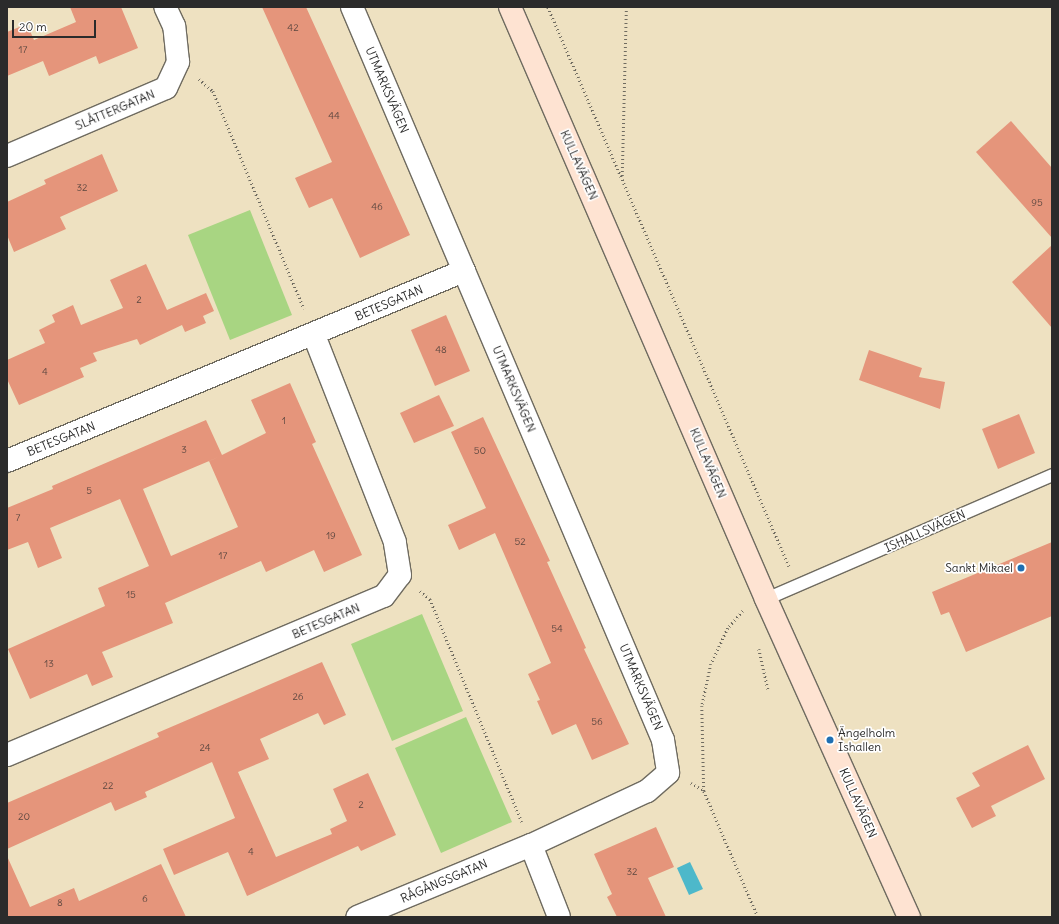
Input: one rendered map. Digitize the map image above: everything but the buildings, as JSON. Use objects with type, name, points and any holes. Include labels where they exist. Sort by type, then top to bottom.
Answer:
[{"type":"street","points":[[165,7],[174,26],[178,62]]},
{"type":"street","name":"UTMARKSVÄGEN","points":[[352,7],[663,740],[668,773]]},
{"type":"street","name":"KULLAVÄGEN","points":[[510,7],[766,599],[909,917]]},
{"type":"street","name":"SLÅTTERGATAN","points":[[7,156],[166,88],[178,62]]},
{"type":"street","name":"BETESGATAN","points":[[7,461],[464,271]]},
{"type":"street","points":[[314,334],[395,542],[400,575]]},
{"type":"street","name":"BETESGATAN","points":[[7,755],[384,596],[400,575]]},
{"type":"street","name":"RÅGÅNGSGATAN","points":[[357,917],[531,845],[647,791],[668,773]]},
{"type":"street","points":[[531,845],[559,917]]},
{"type":"lane","name":"ISHALLSVÄGEN","points":[[766,599],[798,587],[1052,475]]},
{"type":"path","points":[[548,7],[798,587]]},
{"type":"path","points":[[622,179],[626,7]]},
{"type":"path","points":[[178,62],[213,91],[314,334]]},
{"type":"path","points":[[400,575],[430,599],[531,845]]},
{"type":"path","points":[[758,917],[704,790],[702,706],[711,664],[728,628],[748,606],[766,599]]},
{"type":"green space","points":[[250,210],[292,315],[230,340],[188,235]]},
{"type":"green space","points":[[422,614],[463,711],[392,741],[351,644]]},
{"type":"green space","points":[[466,717],[512,822],[441,853],[395,748]]},
{"type":"water","points":[[690,862],[703,889],[689,895],[677,868]]},
{"type":"place","name":"Sankt Mikael","points":[[1021,568]]},
{"type":"place","name":"Ängelholm Ishallen","points":[[830,740]]}]
